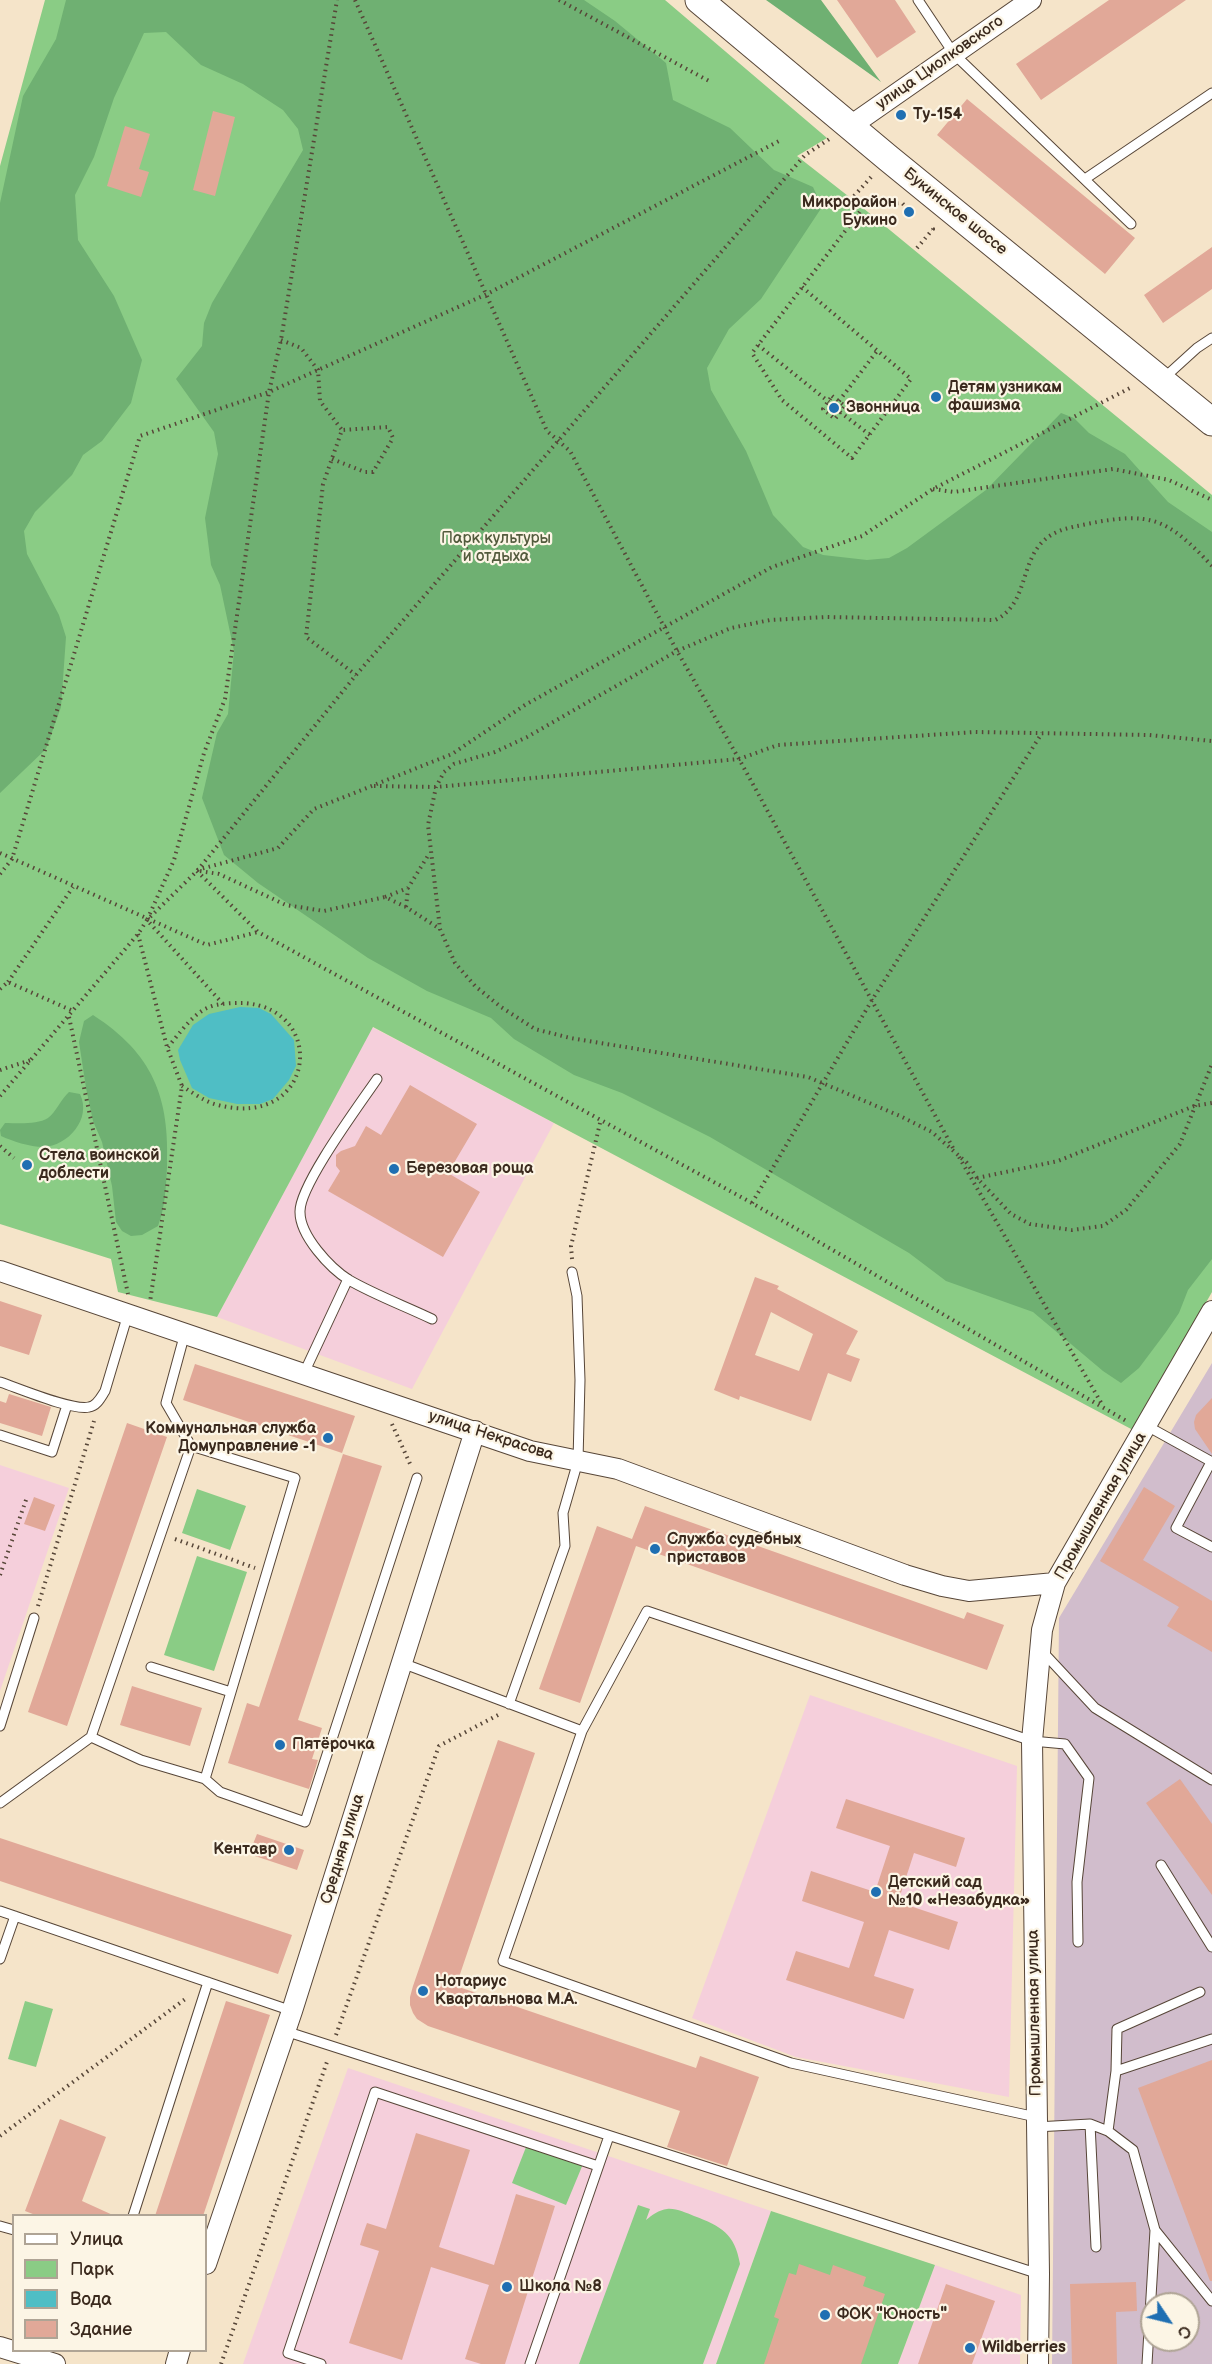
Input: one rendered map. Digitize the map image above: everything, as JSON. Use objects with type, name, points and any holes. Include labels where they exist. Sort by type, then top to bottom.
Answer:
[{"type":"main road","name":"Букинское шоссе","points":[[699,0],[849,127],[1212,422]]},
{"type":"street","name":"улица Циолковского","points":[[849,127],[954,54],[1023,2]]},
{"type":"street","name":"улица Некрасова","points":[[0,1271],[134,1312],[185,1333],[530,1451],[618,1469],[905,1575],[942,1586],[969,1591],[1055,1583]]},
{"type":"street","name":"Промышленная улица","points":[[1038,2364],[1039,2274],[1032,1741],[1042,1630],[1055,1583],[1212,1311]]},
{"type":"street","name":"Средняя улица","points":[[207,2261],[292,2011],[475,1431]]},
{"type":"street","points":[[16,2352],[55,2364]]},
{"type":"lane","points":[[918,0],[954,54],[1131,224]]},
{"type":"lane","points":[[1085,179],[1212,93]]},
{"type":"lane","points":[[1163,380],[1197,348],[1212,338]]},
{"type":"lane","points":[[377,1079],[328,1150],[308,1187],[299,1210],[302,1228],[321,1255],[348,1279],[432,1319]]},
{"type":"lane","points":[[512,1705],[565,1546],[563,1514],[578,1461],[580,1380],[577,1296],[572,1272]]},
{"type":"lane","points":[[304,1372],[348,1279]]},
{"type":"lane","points":[[0,1382],[68,1405],[89,1407],[99,1401],[105,1391],[134,1312]]},
{"type":"lane","points":[[185,1333],[166,1403],[190,1446],[295,1478],[205,1779]]},
{"type":"lane","points":[[0,1435],[52,1452],[68,1405]]},
{"type":"lane","points":[[1145,1429],[1212,1462],[1176,1528],[1212,1547]]},
{"type":"lane","points":[[0,1803],[91,1737],[190,1446]]},
{"type":"lane","points":[[91,1737],[141,1760],[205,1779],[220,1792],[304,1822],[417,1478]]},
{"type":"lane","points":[[1078,1942],[1077,1882],[1089,1778],[1065,1744],[1032,1741],[647,1611],[582,1731],[503,1960],[792,2063],[1036,2122],[1090,2124],[1108,2131],[1133,2150],[1155,2230],[1147,2364]]},
{"type":"lane","points":[[0,1726],[34,1618]]},
{"type":"lane","points":[[1040,1649],[1095,1708],[1212,1780]]},
{"type":"lane","points":[[402,1663],[582,1731]]},
{"type":"lane","points":[[151,1667],[231,1692]]},
{"type":"lane","points":[[1161,1865],[1212,1947]]},
{"type":"lane","points":[[0,1911],[292,2011]]},
{"type":"lane","points":[[0,1959],[15,1916]]},
{"type":"lane","points":[[134,2214],[208,1982]]},
{"type":"lane","points":[[1108,2131],[1116,2071],[1117,2029],[1200,1992]]},
{"type":"lane","points":[[285,2031],[1039,2274]]},
{"type":"lane","points":[[1116,2071],[1212,2038]]},
{"type":"lane","points":[[321,2364],[288,2353],[375,2092],[598,2166]]},
{"type":"lane","points":[[1090,2124],[1096,2247]]},
{"type":"lane","points":[[531,2364],[609,2136]]},
{"type":"lane","points":[[1155,2230],[1212,2301]]},
{"type":"path","points":[[0,1096],[138,934],[147,920],[174,860],[204,753],[225,699],[269,392],[281,340],[337,0]]},
{"type":"path","points":[[355,0],[548,431],[570,452],[676,651],[739,759],[954,1150],[975,1179],[1103,1406]]},
{"type":"path","points":[[560,0],[709,81]]},
{"type":"path","points":[[147,920],[197,871],[356,675],[805,156],[849,127]]},
{"type":"path","points":[[0,874],[12,859],[140,436],[269,392],[487,294],[781,140]]},
{"type":"path","points":[[854,196],[872,176]]},
{"type":"path","points":[[802,287],[911,379],[852,458],[782,400],[752,353],[759,345],[802,287],[865,205],[902,203],[910,209]]},
{"type":"path","points":[[917,248],[933,229],[926,222]]},
{"type":"path","points":[[281,340],[301,348],[318,370],[320,401],[342,430]]},
{"type":"path","points":[[759,345],[829,402]]},
{"type":"path","points":[[839,401],[877,351]]},
{"type":"path","points":[[197,871],[278,848],[314,809],[452,754],[525,705],[772,567],[862,536],[933,489],[1132,387]]},
{"type":"path","points":[[832,396],[845,406],[835,419],[823,410],[829,402],[832,396]]},
{"type":"path","points":[[840,412],[870,435]]},
{"type":"path","points":[[332,459],[364,472],[373,472],[393,438],[388,427],[342,430]]},
{"type":"path","points":[[342,430],[323,484],[306,637],[356,675]]},
{"type":"path","points":[[933,489],[954,492],[1113,469],[1169,480],[1212,500]]},
{"type":"path","points":[[954,1150],[932,1132],[911,1121],[808,1077],[570,1038],[535,1029],[501,1007],[465,976],[455,963],[440,929],[428,825],[436,787],[444,772],[454,764],[495,752],[527,737],[676,651],[731,628],[770,620],[826,617],[995,620],[1003,616],[1016,600],[1036,549],[1046,538],[1060,530],[1119,517],[1146,519],[1178,533],[1212,566]]},
{"type":"path","points":[[372,786],[436,787],[739,759],[778,745],[975,732],[1149,735],[1212,741]]},
{"type":"path","points":[[752,1203],[872,1000],[1042,733]]},
{"type":"path","points":[[0,853],[207,945],[258,932]]},
{"type":"path","points":[[406,907],[408,888],[430,853]]},
{"type":"path","points":[[197,871],[219,874],[286,905],[324,910],[385,897],[408,888]]},
{"type":"path","points":[[197,871],[258,932],[752,1203],[1145,1429]]},
{"type":"path","points":[[0,989],[8,982],[73,887]]},
{"type":"path","points":[[385,897],[406,907],[440,929]]},
{"type":"path","points":[[147,920],[223,1004]]},
{"type":"path","points":[[69,1016],[134,1312],[149,1304],[182,1086],[167,1047],[138,934]]},
{"type":"path","points":[[8,982],[73,1011]]},
{"type":"path","points":[[167,1047],[191,1021],[207,1008],[223,1004],[257,1004],[271,1008],[294,1032],[299,1046],[300,1067],[293,1085],[279,1099],[262,1107],[244,1109],[217,1105],[182,1086]]},
{"type":"path","points":[[0,1070],[32,1060]]},
{"type":"path","points":[[975,1179],[1011,1214],[1030,1224],[1072,1230],[1103,1226],[1126,1210],[1180,1144],[1212,1064]]},
{"type":"path","points":[[975,1179],[1058,1161],[1194,1106],[1212,1103]]},
{"type":"path","points":[[572,1272],[571,1246],[601,1119]]},
{"type":"path","points":[[0,1146],[14,1158]]},
{"type":"path","points":[[380,1400],[417,1478]]},
{"type":"path","points":[[34,1618],[83,1462],[99,1401]]},
{"type":"path","points":[[0,1575],[27,1497]]},
{"type":"path","points":[[173,1538],[267,1573]]},
{"type":"path","points":[[221,2364],[438,1746],[512,1705]]},
{"type":"path","points":[[0,2136],[28,2113],[208,1982]]},
{"type":"shaded area","points":[[372,1027],[554,1123],[412,1389],[217,1317]]},
{"type":"shaded area","points":[[1212,1363],[1212,2364],[1052,2364],[1059,1618]]},
{"type":"shaded area","points":[[0,1465],[69,1488],[0,1691]]},
{"type":"shaded area","name":"Детский сад №10 «Незабудка»","points":[[810,1695],[1017,1766],[1009,2097],[796,2057],[692,2018]]},
{"type":"shaded area","name":"Школа №8","points":[[348,2068],[771,2211],[716,2364],[243,2364]]},
{"type":"shaded area","points":[[935,2265],[1021,2295],[1020,2364],[898,2364]]},
{"type":"green space","name":"Парк культуры и отдыха","points":[[45,0],[665,0],[827,138],[797,156],[1212,495],[1212,1292],[1133,1430],[373,1027],[217,1317],[118,1292],[111,1259],[0,1224],[0,166]]},
{"type":"green space","name":"Парк культуры и отдыха","points":[[66,0],[584,0],[615,21],[666,63],[673,100],[730,128],[774,170],[813,187],[822,207],[761,299],[729,329],[707,368],[711,390],[746,451],[773,515],[803,547],[823,555],[867,560],[889,558],[907,548],[986,490],[1061,413],[1074,418],[1089,433],[1125,454],[1168,502],[1212,532],[1212,1259],[1188,1290],[1179,1313],[1166,1332],[1139,1368],[1121,1383],[1103,1371],[1033,1312],[946,1281],[909,1253],[710,1137],[622,1093],[574,1075],[514,1039],[491,1018],[427,991],[368,958],[258,883],[224,855],[202,798],[217,733],[228,714],[234,651],[220,585],[211,565],[205,518],[218,454],[214,432],[176,379],[202,346],[204,323],[212,303],[303,150],[298,129],[283,110],[243,84],[201,65],[166,32],[144,33],[114,98],[94,157],[75,195],[78,240],[114,296],[142,360],[131,403],[102,441],[83,455],[72,475],[35,512],[24,531],[27,554],[59,615],[66,637],[61,707],[46,749],[0,793],[0,203],[23,96],[56,39]]},
{"type":"green space","points":[[766,0],[821,0],[881,82]]},
{"type":"green space","points":[[93,1015],[114,1030],[144,1062],[161,1098],[167,1142],[165,1197],[158,1226],[142,1235],[131,1236],[122,1231],[116,1222],[112,1186],[102,1142],[93,1121],[79,1042],[84,1021]]},
{"type":"green space","points":[[69,1092],[80,1094],[83,1113],[75,1130],[61,1142],[38,1147],[1,1136],[0,1130],[5,1123],[33,1123],[48,1118]]},
{"type":"green space","points":[[197,1489],[246,1506],[230,1550],[182,1533]]},
{"type":"green space","points":[[197,1556],[247,1572],[214,1671],[164,1655]]},
{"type":"green space","points":[[25,2001],[53,2009],[36,2067],[8,2059]]},
{"type":"green space","points":[[528,2142],[583,2164],[566,2205],[512,2183]]},
{"type":"green space","points":[[638,2205],[650,2209],[646,2220],[658,2212],[670,2209],[704,2220],[725,2232],[738,2254],[740,2264],[703,2364],[579,2364]]},
{"type":"green space","name":"ФОК \"Юность\"","points":[[771,2211],[935,2265],[898,2364],[716,2364]]},
{"type":"water","points":[[240,1007],[259,1008],[271,1014],[294,1040],[296,1066],[289,1080],[273,1099],[260,1104],[237,1104],[209,1098],[192,1088],[180,1060],[178,1050],[193,1025],[209,1014]]},
{"type":"building","points":[[837,0],[895,0],[916,32],[877,58]]},
{"type":"building","points":[[1109,0],[1186,0],[1041,100],[1016,64]]},
{"type":"building","points":[[967,99],[1135,238],[1105,274],[937,135]]},
{"type":"building","points":[[213,111],[235,117],[215,196],[193,190]]},
{"type":"building","points":[[125,126],[150,134],[139,169],[149,172],[141,197],[107,186]]},
{"type":"building","points":[[1212,247],[1212,289],[1163,323],[1144,295]]},
{"type":"building","name":"Березовая роща","points":[[410,1085],[477,1124],[448,1173],[480,1192],[443,1257],[328,1191],[340,1171],[336,1166],[336,1155],[355,1146],[366,1126],[381,1135]]},
{"type":"building","points":[[755,1277],[779,1286],[777,1289],[858,1331],[846,1354],[860,1359],[851,1382],[828,1373],[811,1421],[740,1396],[739,1400],[714,1390]],"holes":[[[771,1312],[813,1334],[799,1371],[755,1355]]]},
{"type":"building","points":[[0,1301],[42,1315],[29,1355],[0,1346]]},
{"type":"building","points":[[195,1364],[355,1416],[342,1453],[183,1400]]},
{"type":"building","points":[[9,1394],[51,1407],[42,1436],[0,1423],[0,1401],[6,1403]]},
{"type":"building","points":[[1212,1398],[1212,1454],[1195,1429],[1194,1422],[1196,1415]]},
{"type":"building","points":[[127,1423],[167,1437],[67,1726],[28,1712]]},
{"type":"building","points":[[343,1454],[382,1466],[298,1720],[322,1728],[312,1759],[318,1760],[309,1789],[228,1763],[247,1703],[259,1707]]},
{"type":"building","points":[[1144,1487],[1175,1506],[1143,1560],[1212,1601],[1212,1652],[1167,1626],[1179,1607],[1100,1561]]},
{"type":"building","points":[[34,1497],[55,1505],[45,1531],[24,1524]]},
{"type":"building","points":[[645,1506],[964,1619],[967,1612],[1004,1625],[987,1670],[636,1546],[580,1703],[539,1689],[597,1526],[632,1539]]},
{"type":"building","points":[[132,1686],[202,1708],[190,1746],[120,1725]]},
{"type":"building","points":[[498,1740],[535,1753],[456,1986],[696,2068],[700,2056],[759,2077],[727,2166],[667,2147],[680,2111],[428,2026],[417,2019],[413,2013],[410,1997],[413,1986]]},
{"type":"building","points":[[1180,1779],[1212,1824],[1212,1895],[1146,1803]]},
{"type":"building","points":[[846,1799],[965,1838],[956,1867],[914,1853],[898,1902],[958,1922],[949,1950],[889,1930],[874,1976],[914,1989],[904,2019],[786,1980],[796,1951],[849,1968],[864,1922],[802,1901],[811,1871],[875,1892],[890,1846],[836,1828]]},
{"type":"building","points":[[257,1834],[304,1850],[297,1870],[249,1854]]},
{"type":"building","points":[[0,1838],[292,1935],[278,1974],[0,1881]]},
{"type":"building","points":[[226,2001],[270,2015],[204,2214],[156,2214]]},
{"type":"building","points":[[1212,2060],[1212,2281],[1210,2281],[1138,2088]]},
{"type":"building","points":[[60,2119],[106,2137],[82,2201],[111,2214],[33,2214],[25,2211]]},
{"type":"building","points":[[416,2133],[470,2150],[439,2247],[494,2265],[516,2194],[555,2206],[505,2364],[481,2364],[465,2359],[489,2285],[431,2267],[402,2360],[349,2343],[379,2251],[360,2245],[363,2234],[367,2223],[386,2229]]},
{"type":"building","points":[[799,2264],[830,2275],[833,2265],[866,2277],[863,2286],[885,2294],[861,2364],[764,2364],[779,2319],[774,2317],[789,2273],[796,2275]]},
{"type":"building","points":[[1136,2282],[1137,2311],[1116,2312],[1117,2364],[1072,2364],[1070,2284]]},
{"type":"building","points":[[946,2284],[995,2301],[972,2364],[918,2364]]},
{"type":"place","name":"Ту-154","points":[[901,115]]},
{"type":"place","name":"Микрорайон Букино","points":[[909,212]]},
{"type":"place","name":"Детям узникам фашизма","points":[[936,397]]},
{"type":"place","name":"Звонница","points":[[834,408]]},
{"type":"place","name":"Стела воинской доблести","points":[[27,1165]]},
{"type":"place","name":"Березовая роща","points":[[394,1169]]},
{"type":"place","name":"Коммунальная служба Домуправление -1","points":[[328,1438]]},
{"type":"place","name":"Служба судебных приставов","points":[[655,1549]]},
{"type":"place","name":"Пятёрочка","points":[[280,1745]]},
{"type":"place","name":"Кентавр","points":[[289,1850]]},
{"type":"place","name":"Детский сад №10 «Незабудка»","points":[[876,1892]]},
{"type":"place","name":"Нотариус Квартальнова М.А.","points":[[423,1991]]},
{"type":"place","name":"Школа №8","points":[[507,2287]]},
{"type":"place","name":"ФОК \"Юность\"","points":[[825,2315]]},
{"type":"place","name":"Wildberries","points":[[970,2348]]}]
